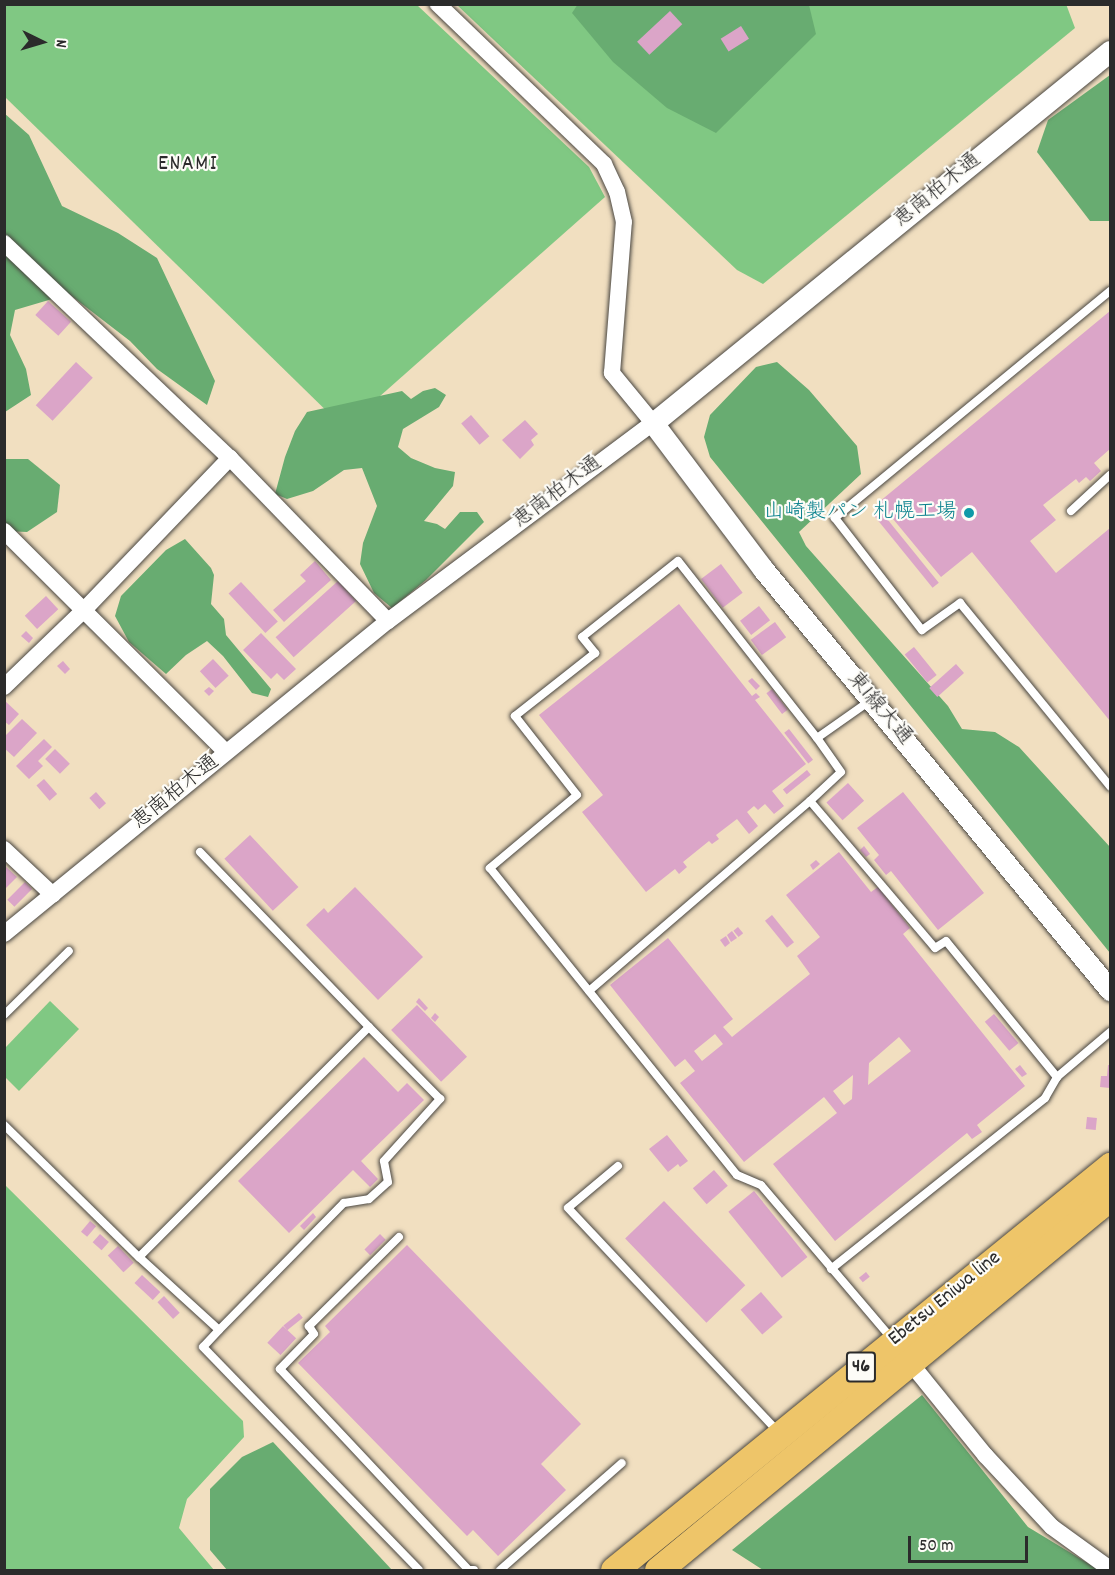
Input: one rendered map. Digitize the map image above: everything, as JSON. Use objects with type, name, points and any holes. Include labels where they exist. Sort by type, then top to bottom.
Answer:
[{"type":"main road","name":"Ebetsu Eniwa line","points":[[614,1570],[1110,1166]]},
{"type":"main road","name":"Ebetsu Eniwa line","points":[[658,1570],[1110,1197]]},
{"type":"street","points":[[438,4],[604,164],[617,192],[624,222],[612,373],[652,423]]},
{"type":"street","name":"恵南柏木通","points":[[4,934],[388,621],[652,423],[1110,51]]},
{"type":"street","points":[[6,248],[230,458],[388,621]]},
{"type":"street","name":"東1線大通","points":[[652,423],[763,569],[1110,990]]},
{"type":"street","points":[[4,687],[84,610],[230,458]]},
{"type":"street","points":[[4,531],[226,752]]},
{"type":"street","points":[[4,849],[53,895]]},
{"type":"street","points":[[893,1341],[985,1455],[1052,1527],[1110,1569]]},
{"type":"lane","points":[[1110,291],[835,518],[922,630],[960,603],[1110,786]]},
{"type":"lane","points":[[1071,511],[1110,475]]},
{"type":"lane","points":[[589,991],[841,772],[818,738],[678,561],[582,637],[595,653],[515,716],[577,795],[490,868],[737,1175],[761,1185],[893,1341]]},
{"type":"lane","points":[[818,738],[871,700]]},
{"type":"lane","points":[[810,801],[935,948],[946,941],[1057,1077]]},
{"type":"lane","points":[[200,852],[440,1100],[384,1161],[388,1182],[369,1199],[344,1203],[203,1347],[419,1570]]},
{"type":"lane","points":[[4,1015],[69,951]]},
{"type":"lane","points":[[140,1257],[369,1028]]},
{"type":"lane","points":[[831,1269],[1046,1098],[1057,1077],[1110,1032]]},
{"type":"lane","points":[[4,1125],[219,1330]]},
{"type":"lane","points":[[618,1166],[568,1208],[780,1434]]},
{"type":"lane","points":[[399,1238],[309,1326],[315,1334],[280,1369],[471,1570]]},
{"type":"lane","points":[[500,1570],[622,1463]]},
{"type":"green space","points":[[578,4],[809,5],[816,34],[716,133],[667,108],[613,62],[572,13]]},
{"type":"green space","points":[[1066,4],[1075,28],[763,284],[737,270],[457,5]]},
{"type":"green space","points":[[4,5],[417,5],[589,167],[605,197],[344,428],[5,97]]},
{"type":"green space","points":[[1110,75],[1110,221],[1090,221],[1037,152],[1048,120]]},
{"type":"green space","points":[[4,113],[29,135],[62,206],[118,233],[157,258],[215,381],[207,405],[157,369],[130,341],[69,294],[15,310],[10,335],[26,369],[31,395],[5,412]]},
{"type":"green space","points":[[777,362],[809,390],[857,446],[861,474],[799,532],[806,546],[948,706],[962,729],[995,732],[1019,747],[1110,847],[1110,953],[710,457],[704,437],[710,415],[756,367]]},
{"type":"green space","points":[[435,388],[446,395],[439,407],[403,429],[398,447],[411,458],[435,468],[455,472],[453,486],[424,521],[437,524],[445,529],[460,512],[477,512],[484,522],[426,580],[392,608],[374,593],[360,564],[363,543],[377,506],[362,468],[344,470],[313,491],[287,499],[275,494],[295,431],[307,412],[402,391],[411,399],[423,391]]},
{"type":"green space","points":[[4,459],[28,459],[60,485],[57,512],[27,532],[5,531]]},
{"type":"green space","points":[[185,539],[211,568],[214,575],[211,604],[224,619],[226,635],[271,689],[268,697],[252,693],[223,656],[207,641],[186,655],[166,674],[129,642],[115,616],[121,596],[166,550]]},
{"type":"green space","points":[[50,1001],[79,1029],[19,1091],[5,1077],[5,1048]]},
{"type":"green space","points":[[4,1184],[243,1421],[244,1437],[187,1499],[179,1528],[214,1570],[5,1570]]},
{"type":"green space","points":[[922,1395],[1028,1527],[1099,1570],[763,1570],[732,1550]]},
{"type":"green space","points":[[273,1442],[392,1570],[227,1570],[210,1550],[210,1489],[242,1457]]},
{"type":"building","points":[[670,11],[682,24],[649,55],[637,42]]},
{"type":"building","points":[[741,26],[749,39],[729,51],[721,39]]},
{"type":"building","points":[[48,301],[71,322],[58,336],[35,315]]},
{"type":"building","name":"山崎製パン 札幌工場","points":[[1110,311],[1110,449],[1094,463],[1101,471],[1090,481],[1086,477],[1079,483],[1076,479],[1043,505],[1056,520],[1030,541],[1056,573],[1110,528],[1110,721],[972,552],[941,577],[879,502]]},
{"type":"building","points":[[76,362],[93,378],[53,421],[36,405]]},
{"type":"building","points":[[471,415],[489,436],[480,445],[461,424]]},
{"type":"building","points":[[525,420],[538,434],[531,440],[534,445],[520,459],[502,440]]},
{"type":"building","points":[[879,509],[939,583],[933,588],[873,514]]},
{"type":"building","points":[[315,561],[331,580],[284,622],[273,610],[306,581],[300,575]]},
{"type":"building","points":[[721,564],[743,593],[723,608],[701,579]]},
{"type":"building","points":[[338,581],[356,601],[294,657],[276,637]]},
{"type":"building","points":[[241,582],[278,621],[265,633],[229,594]]},
{"type":"building","points":[[46,596],[58,609],[37,629],[25,616]]},
{"type":"building","points":[[679,604],[752,696],[756,693],[760,697],[755,700],[806,764],[772,791],[784,806],[774,814],[765,804],[758,810],[754,806],[747,812],[758,826],[749,834],[737,819],[716,835],[719,839],[712,844],[709,841],[683,862],[687,867],[679,874],[675,869],[646,892],[582,812],[603,795],[539,715]]},
{"type":"building","points":[[759,606],[770,620],[751,635],[740,621]]},
{"type":"building","points":[[775,622],[786,637],[762,655],[751,640]]},
{"type":"building","points":[[26,631],[33,638],[29,643],[21,636]]},
{"type":"building","points":[[261,633],[296,669],[284,680],[277,673],[271,679],[243,650]]},
{"type":"building","points":[[914,647],[937,675],[927,683],[905,655]]},
{"type":"building","points":[[213,659],[229,676],[216,688],[200,671]]},
{"type":"building","points":[[63,661],[70,669],[65,674],[57,666]]},
{"type":"building","points":[[956,664],[964,673],[937,697],[929,688]]},
{"type":"building","points":[[752,678],[760,686],[756,690],[748,681]]},
{"type":"building","points":[[209,687],[214,691],[209,696],[204,691]]},
{"type":"building","points":[[772,689],[788,710],[782,714],[766,693]]},
{"type":"building","points":[[4,700],[19,714],[9,725],[4,721]]},
{"type":"building","points":[[22,719],[37,733],[14,757],[4,748],[4,737]]},
{"type":"building","points":[[789,729],[813,760],[808,763],[784,733]]},
{"type":"building","points":[[44,739],[52,747],[38,761],[43,766],[29,779],[16,766]]},
{"type":"building","points":[[55,749],[70,764],[60,774],[45,759]]},
{"type":"building","points":[[807,770],[811,775],[787,794],[783,790]]},
{"type":"building","points":[[44,779],[57,794],[50,801],[36,786]]},
{"type":"building","points":[[848,783],[864,801],[843,820],[826,802]]},
{"type":"building","points":[[96,792],[106,803],[99,809],[89,798]]},
{"type":"building","points":[[903,792],[984,893],[938,930],[891,871],[886,875],[874,860],[879,855],[857,828]]},
{"type":"building","points":[[250,835],[298,887],[273,911],[224,859]]},
{"type":"building","points":[[864,846],[870,854],[866,857],[860,850]]},
{"type":"building","points":[[839,852],[871,892],[878,887],[910,928],[903,934],[1025,1086],[977,1125],[982,1132],[972,1139],[967,1133],[835,1241],[773,1164],[837,1113],[824,1097],[744,1162],[680,1083],[695,1071],[685,1059],[675,1067],[610,985],[668,938],[733,1019],[723,1027],[732,1037],[810,974],[797,956],[820,937],[786,895]],"holes":[[[715,1034],[723,1044],[702,1061],[694,1051]],[[899,1037],[911,1051],[868,1085],[869,1063]],[[853,1075],[852,1099],[844,1105],[833,1091]]]},
{"type":"building","points":[[816,860],[820,864],[813,870],[810,865]]},
{"type":"building","points":[[4,865],[17,877],[4,890]]},
{"type":"building","points":[[25,882],[32,889],[14,907],[7,900]]},
{"type":"building","points":[[355,887],[423,957],[378,1000],[306,925],[324,908],[328,913]]},
{"type":"building","points":[[772,915],[794,942],[787,948],[765,921]]},
{"type":"building","points":[[738,927],[743,933],[739,937],[733,931]]},
{"type":"building","points":[[732,931],[737,938],[731,942],[727,935]]},
{"type":"building","points":[[726,936],[730,943],[725,947],[720,940]]},
{"type":"building","points":[[419,998],[428,1008],[425,1011],[416,1002]]},
{"type":"building","points":[[417,1005],[467,1057],[441,1082],[391,1030]]},
{"type":"building","points":[[435,1013],[439,1017],[435,1022],[431,1018]]},
{"type":"building","points":[[994,1014],[1018,1043],[1009,1051],[985,1022]]},
{"type":"building","points":[[364,1057],[398,1092],[407,1083],[424,1100],[361,1161],[378,1179],[370,1187],[353,1170],[289,1233],[238,1181]]},
{"type":"building","points":[[1020,1065],[1027,1074],[1022,1077],[1015,1069]]},
{"type":"building","points":[[1108,1065],[1110,1065],[1110,1088],[1100,1087],[1101,1076],[1107,1076]]},
{"type":"building","points":[[1087,1117],[1097,1118],[1096,1130],[1086,1129]]},
{"type":"building","points":[[667,1135],[688,1161],[680,1167],[678,1164],[668,1172],[649,1149]]},
{"type":"building","points":[[714,1170],[728,1186],[707,1204],[693,1188]]},
{"type":"building","points":[[754,1191],[807,1257],[782,1278],[728,1212]]},
{"type":"building","points":[[664,1201],[745,1285],[706,1323],[625,1239]]},
{"type":"building","points":[[313,1213],[316,1217],[304,1230],[300,1226]]},
{"type":"building","points":[[90,1221],[96,1226],[87,1237],[81,1232]]},
{"type":"building","points":[[100,1234],[109,1242],[102,1250],[93,1242]]},
{"type":"building","points":[[380,1234],[386,1240],[370,1255],[364,1250]]},
{"type":"building","points":[[407,1245],[581,1424],[541,1464],[566,1490],[498,1556],[473,1530],[467,1536],[298,1363],[330,1332],[325,1326]]},
{"type":"building","points":[[118,1246],[134,1263],[123,1272],[108,1256]]},
{"type":"building","points":[[866,1272],[870,1277],[863,1282],[859,1278]]},
{"type":"building","points":[[142,1275],[160,1292],[153,1300],[134,1283]]},
{"type":"building","points":[[761,1292],[783,1317],[762,1335],[741,1310]]},
{"type":"building","points":[[164,1296],[180,1313],[173,1319],[157,1302]]},
{"type":"building","points":[[299,1313],[303,1318],[287,1330],[283,1326]]},
{"type":"building","points":[[283,1326],[296,1338],[280,1355],[267,1343]]},
{"type":"place","name":"山崎製パン 札幌工場","points":[[969,513]]},
{"type":"district","name":"ENAMI","points":[[188,165]]}]
